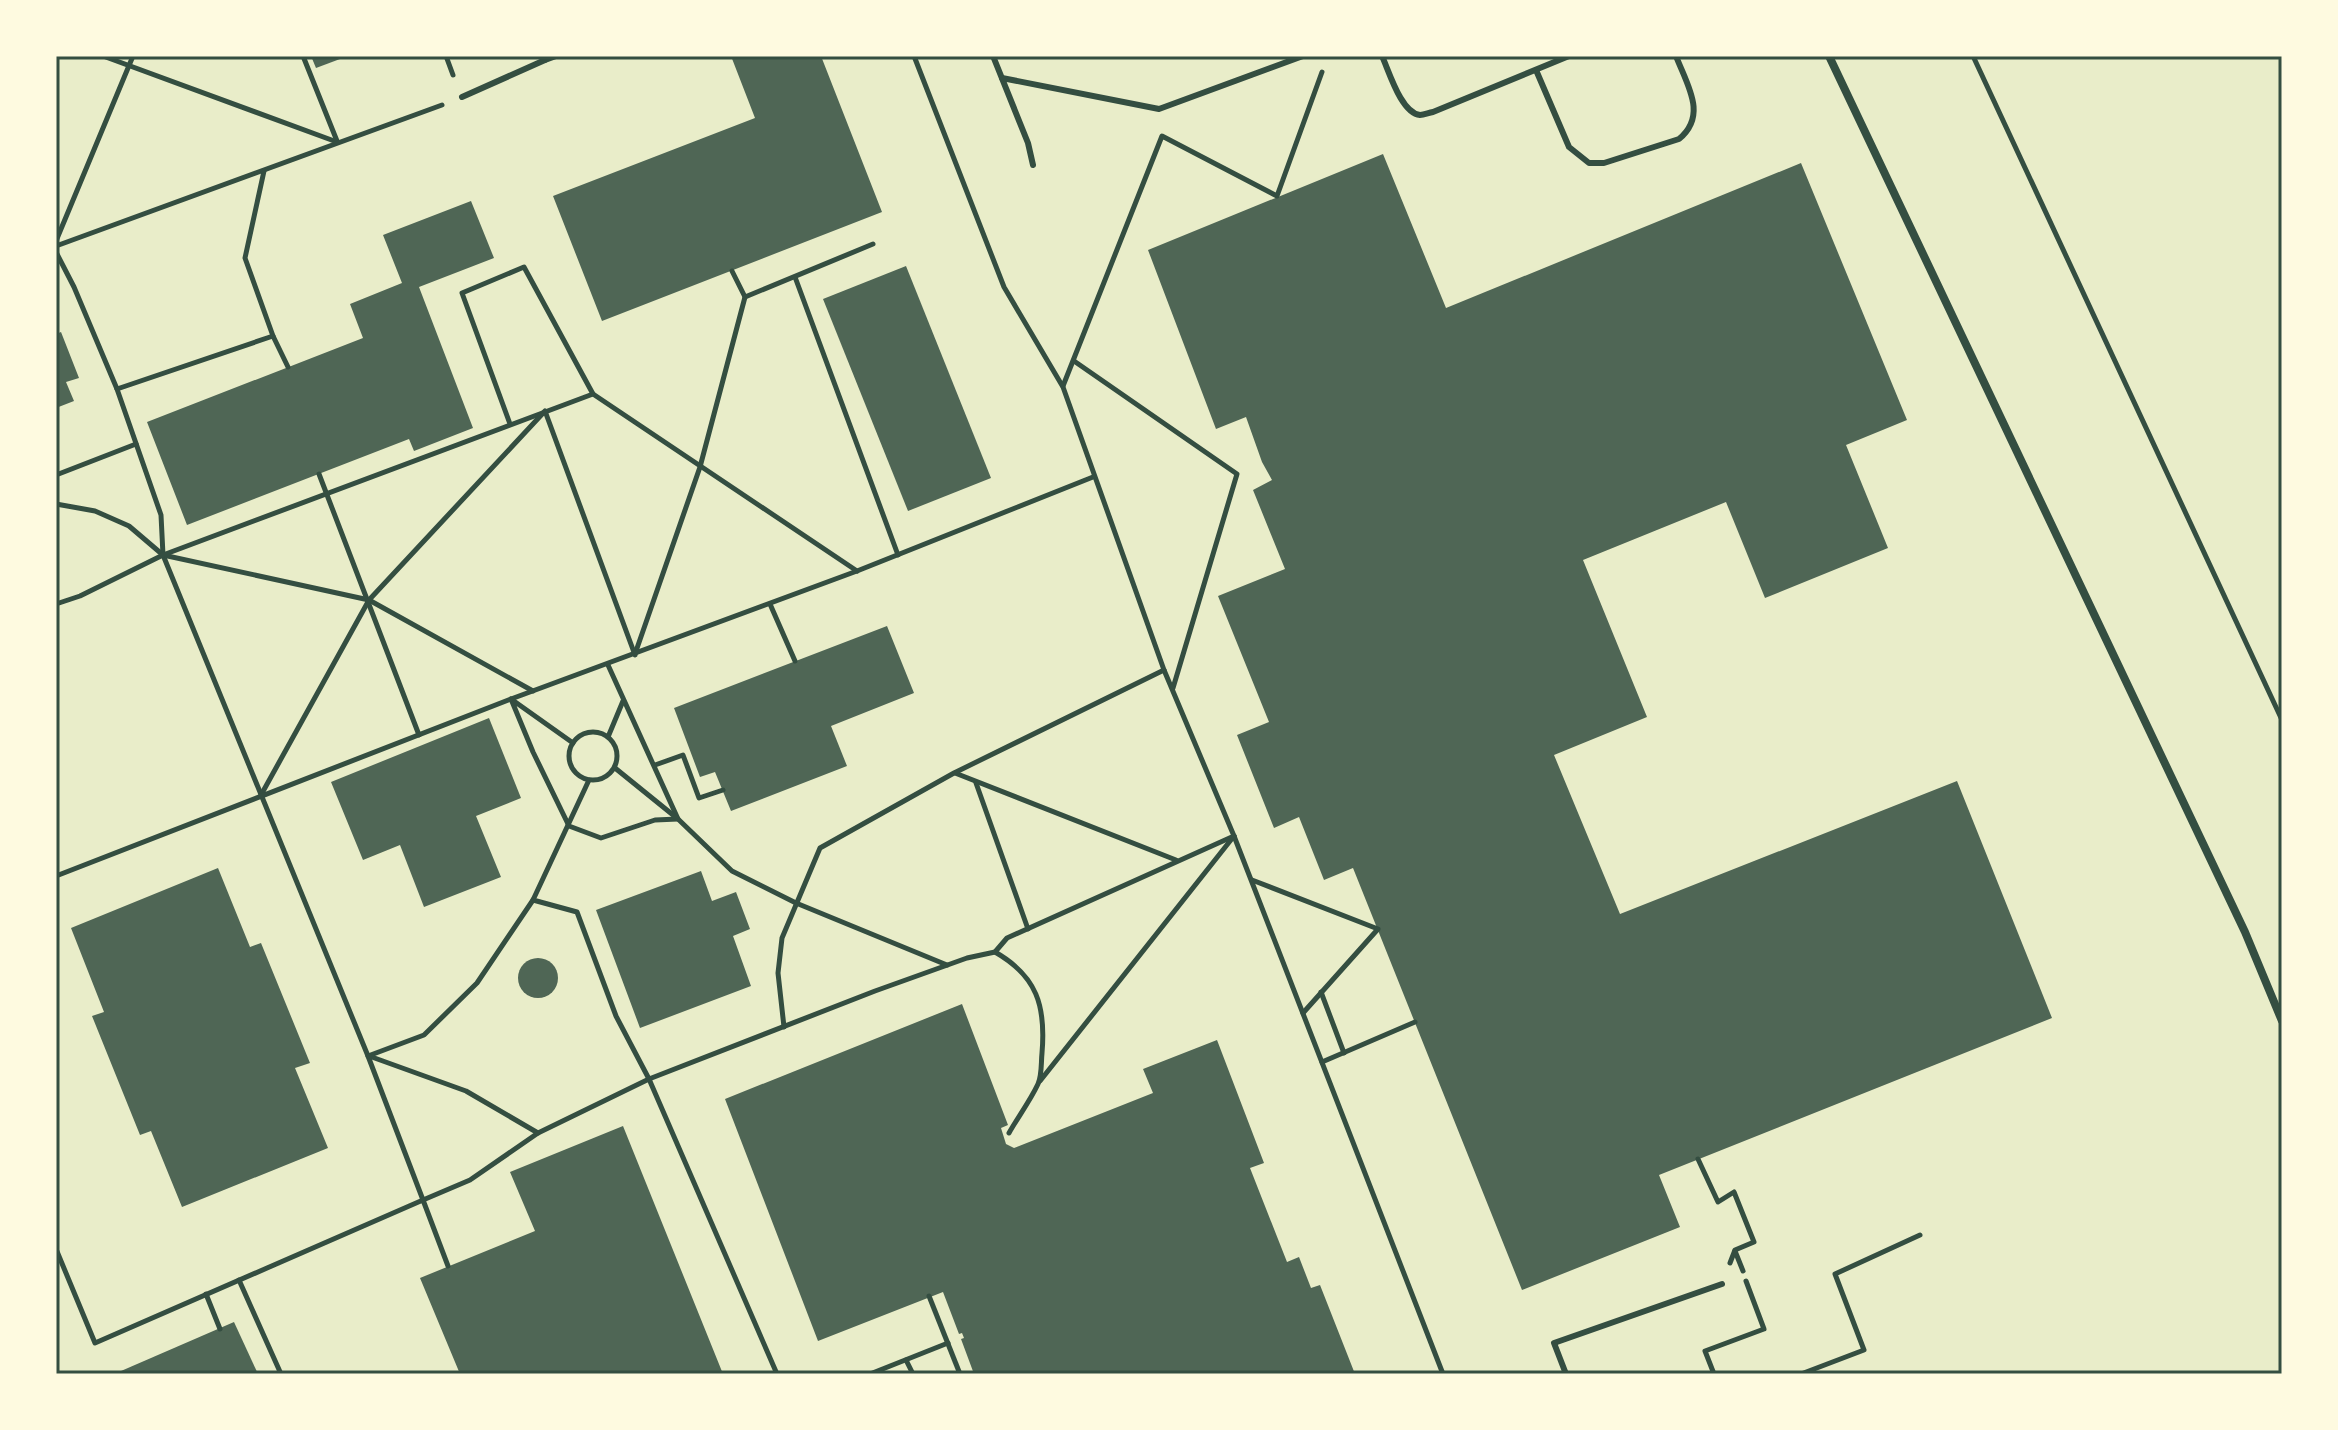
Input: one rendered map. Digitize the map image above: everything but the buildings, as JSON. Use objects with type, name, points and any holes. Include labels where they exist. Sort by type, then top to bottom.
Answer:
[{"type":"street","points":[[1829,56],[2245,932],[2282,1021]]},
{"type":"lane","points":[[462,97],[544,58],[556,56]]},
{"type":"lane","points":[[993,56],[1028,143],[1033,165]]},
{"type":"lane","points":[[1002,78],[1159,109],[1303,56]]},
{"type":"lane","points":[[1382,56],[1402,101],[1410,111],[1419,115],[1569,56]]},
{"type":"lane","points":[[1536,70],[1569,147],[1589,163],[1604,163],[1679,139],[1689,131],[1695,119],[1695,109],[1676,56]]},
{"type":"lane","points":[[1566,1374],[1554,1343],[1722,1284]]},
{"type":"path","points":[[103,56],[337,142]]},
{"type":"path","points":[[133,56],[56,246],[117,389],[161,515],[163,555],[368,1056],[448,1266]]},
{"type":"path","points":[[303,56],[337,142]]},
{"type":"path","points":[[914,56],[1004,287],[1063,387],[1164,670],[1234,836],[1443,1374]]},
{"type":"path","points":[[1973,56],[2282,720]]},
{"type":"path","points":[[1063,387],[1162,136],[1277,196],[1322,70]]},
{"type":"path","points":[[56,246],[462,97]]},
{"type":"path","points":[[264,170],[245,258],[273,336],[288,367]]},
{"type":"path","points":[[745,297],[873,244]]},
{"type":"path","points":[[510,424],[462,293],[524,267],[593,394],[857,571]]},
{"type":"path","points":[[635,655],[700,467],[745,297],[732,271]]},
{"type":"path","points":[[795,277],[898,555]]},
{"type":"path","points":[[117,389],[273,336]]},
{"type":"path","points":[[1074,361],[1237,474],[1172,689]]},
{"type":"path","points":[[56,604],[80,596],[163,555],[593,394]]},
{"type":"path","points":[[545,411],[635,655]]},
{"type":"path","points":[[261,796],[369,600],[545,411]]},
{"type":"path","points":[[56,475],[136,444]]},
{"type":"path","points":[[319,474],[419,735]]},
{"type":"path","points":[[56,876],[511,699],[857,571],[1093,477]]},
{"type":"path","points":[[56,504],[95,511],[129,526],[163,555],[369,600],[534,691]]},
{"type":"path","points":[[770,604],[795,661]]},
{"type":"path","points":[[608,665],[678,819]]},
{"type":"path","points":[[784,1027],[778,973],[782,938],[820,848],[954,773],[1164,670]]},
{"type":"path","points":[[511,699],[573,743]]},
{"type":"path","points":[[511,699],[569,826],[601,838],[655,820],[678,819]]},
{"type":"path","points":[[608,737],[623,701]]},
{"type":"path","points":[[585,733],[608,737],[617,750],[615,768],[605,778],[582,778],[569,759],[573,743],[585,733]]},
{"type":"path","points":[[655,765],[683,755],[699,798],[723,790]]},
{"type":"path","points":[[615,768],[678,819],[732,871],[796,903],[947,965]]},
{"type":"path","points":[[954,773],[1177,861]]},
{"type":"path","points":[[368,1056],[424,1035],[477,983],[533,900],[589,780]]},
{"type":"path","points":[[976,782],[1028,929]]},
{"type":"path","points":[[56,1249],[95,1343],[470,1180],[538,1133],[649,1079],[947,965],[995,952],[1007,938],[1234,836]]},
{"type":"path","points":[[1009,1133],[1040,1081],[1234,836]]},
{"type":"path","points":[[1251,879],[1378,929],[1303,1013]]},
{"type":"path","points":[[533,900],[577,912],[616,1016],[649,1079],[777,1374]]},
{"type":"path","points":[[995,952],[1014,963],[1029,978],[1040,1005],[1043,1038],[1040,1081]]},
{"type":"path","points":[[1321,992],[1344,1053]]},
{"type":"path","points":[[1322,1062],[1415,1022]]},
{"type":"path","points":[[368,1056],[466,1091],[538,1133]]},
{"type":"path","points":[[1698,1159],[1718,1202],[1734,1192],[1754,1242],[1735,1250],[1722,1284]]},
{"type":"path","points":[[1801,1374],[1864,1350],[1835,1274],[1920,1235]]},
{"type":"path","points":[[1714,1374],[1705,1351],[1764,1329],[1735,1250]]},
{"type":"path","points":[[239,1280],[281,1374]]},
{"type":"path","points":[[206,1294],[220,1329]]},
{"type":"path","points":[[929,1296],[960,1374]]},
{"type":"path","points":[[870,1374],[948,1343]]},
{"type":"path","points":[[906,1360],[913,1374]]}]
